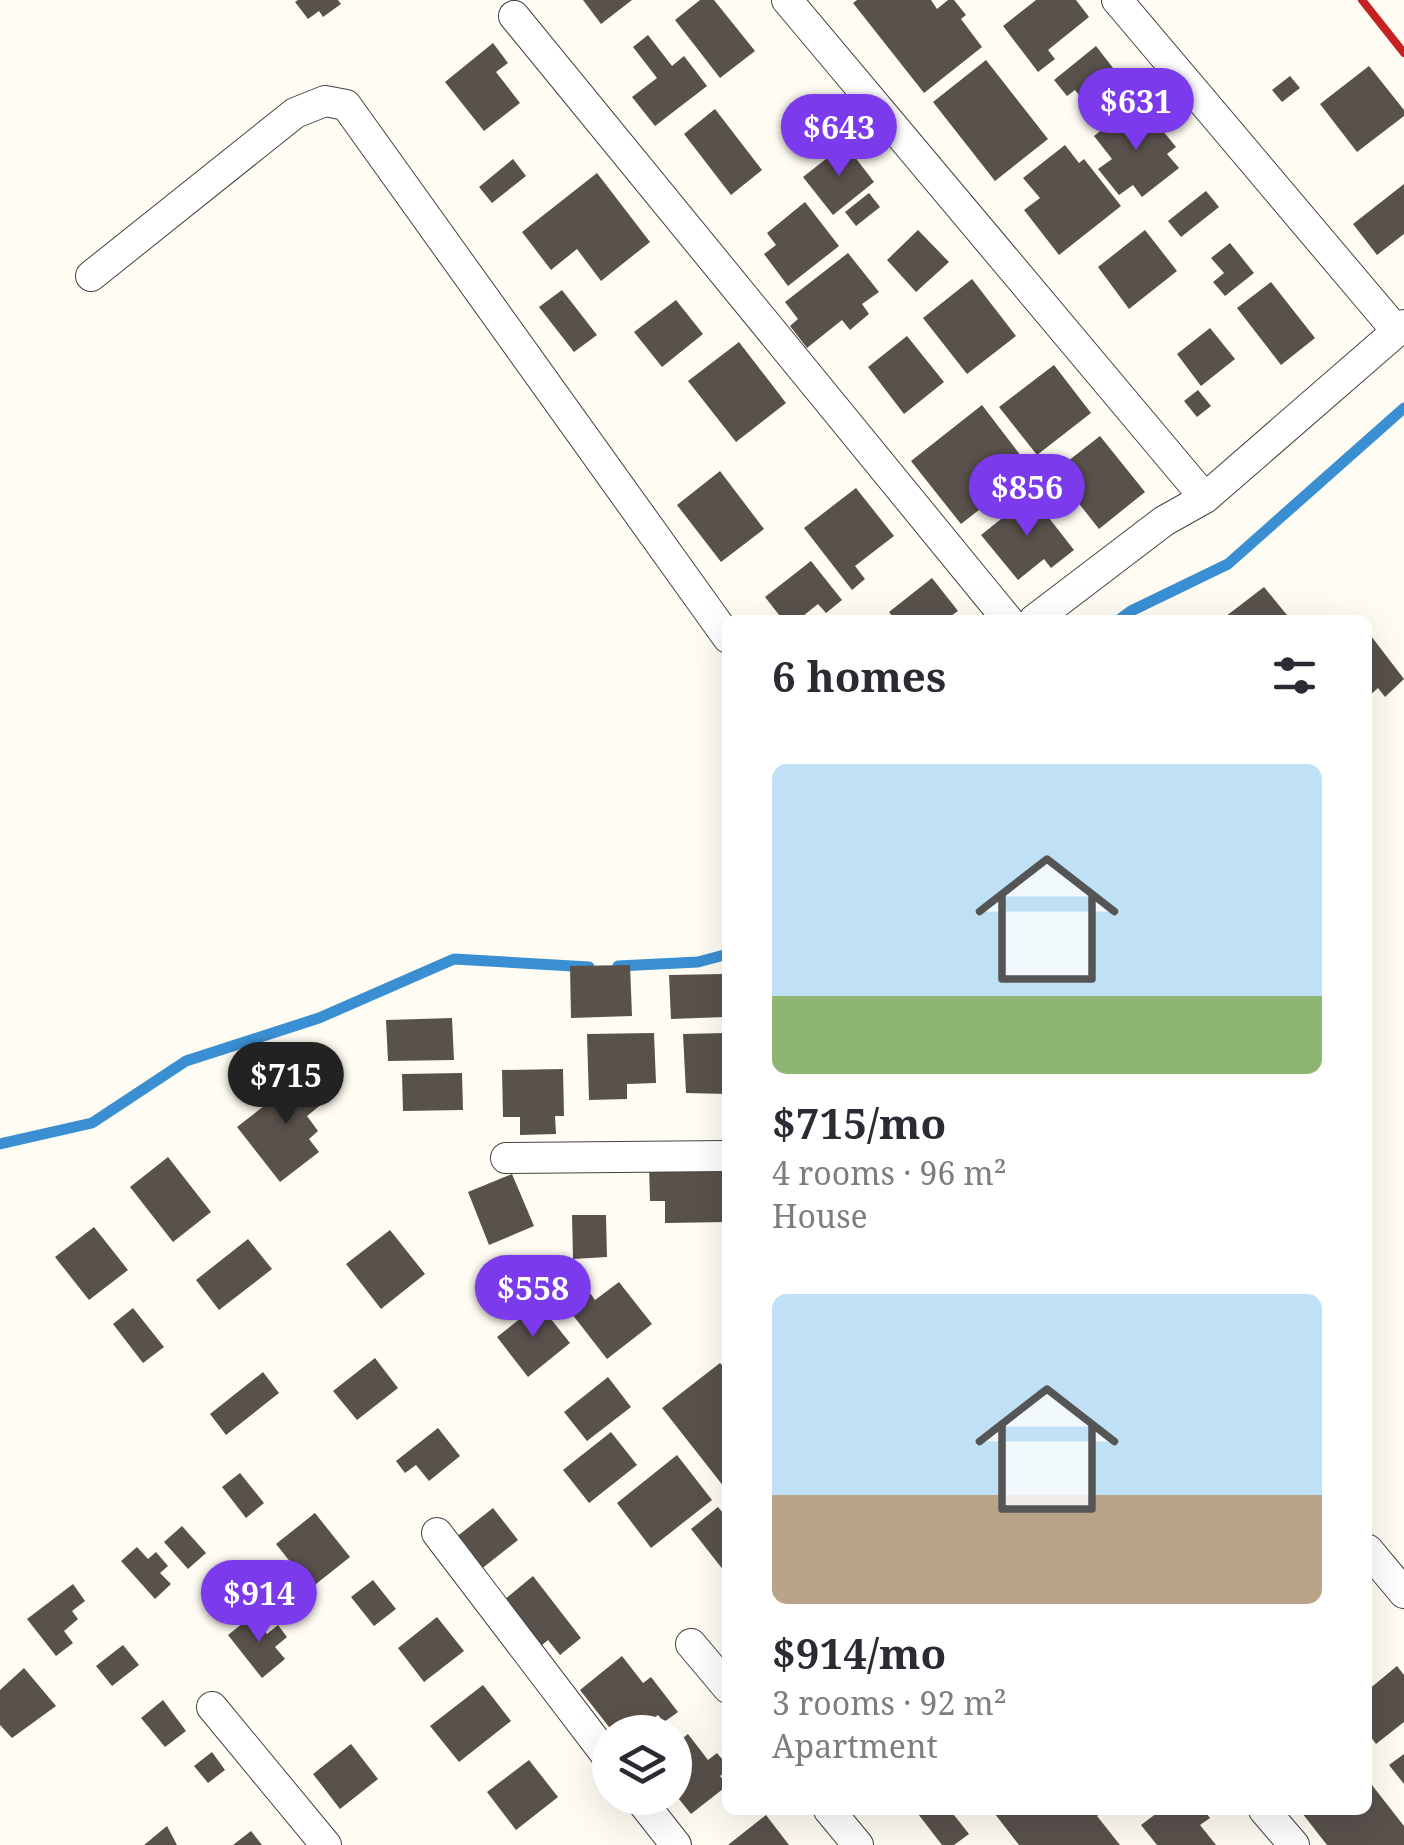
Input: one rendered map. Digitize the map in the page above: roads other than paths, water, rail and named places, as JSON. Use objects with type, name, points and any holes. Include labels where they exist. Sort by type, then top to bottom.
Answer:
[{"type":"street","points":[[787,0],[1205,498]]},
{"type":"street","points":[[1041,615],[1164,521],[1205,498],[1400,327],[1118,0]]},
{"type":"street","points":[[514,16],[1004,615]]},
{"type":"street","points":[[90,276],[295,112],[325,101],[346,105],[722,630]]},
{"type":"street","points":[[506,1158],[722,1156]]},
{"type":"street","points":[[437,1533],[592,1736]]},
{"type":"street","points":[[1372,1555],[1404,1593]]},
{"type":"street","points":[[691,1644],[722,1681]]},
{"type":"street","points":[[212,1707],[326,1845]]},
{"type":"street","points":[[652,1815],[676,1845]]},
{"type":"street","points":[[832,1815],[858,1845]]},
{"type":"street","points":[[1268,1815],[1294,1845]]},
{"type":"waterway","points":[[1126,615],[1228,564],[1404,408]]},
{"type":"waterway","points":[[618,966],[698,962],[722,956]]},
{"type":"waterway","points":[[0,1144],[92,1123],[186,1061],[319,1018],[454,959],[589,967]]},
{"type":"railway","points":[[1362,0],[1404,53]]}]
